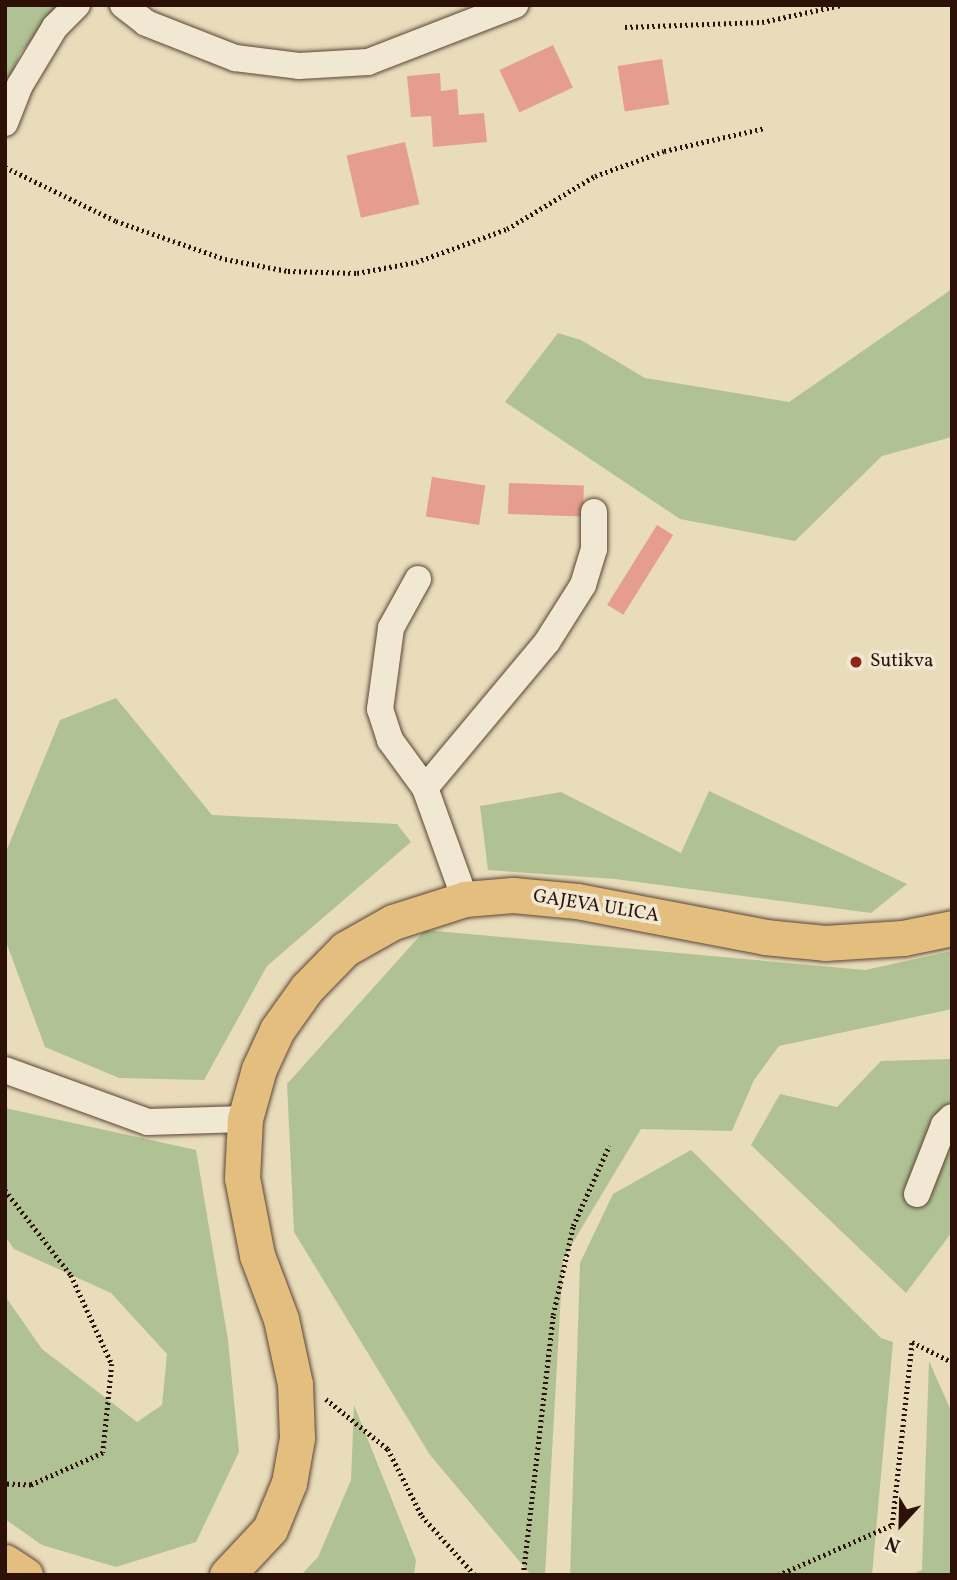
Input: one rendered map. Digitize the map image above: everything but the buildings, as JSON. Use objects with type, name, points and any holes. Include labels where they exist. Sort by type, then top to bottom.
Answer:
[{"type":"main road","name":"GAJEVA ULICA","points":[[227,1575],[270,1529],[289,1483],[297,1438],[292,1372],[281,1319],[257,1255],[242,1178],[245,1119],[259,1069],[277,1030],[307,988],[345,949],[393,922],[465,899],[513,895],[577,901],[765,937],[825,943],[903,938],[952,928]]},
{"type":"main road","points":[[5,1562],[25,1575]]},
{"type":"street","points":[[5,123],[20,85],[55,27],[76,5]]},
{"type":"street","points":[[123,5],[146,23],[235,58],[299,66],[368,62],[515,5]]},
{"type":"street","points":[[425,788],[555,631],[583,585],[594,549],[594,512]]},
{"type":"street","points":[[418,579],[391,628],[380,709],[390,740],[425,788],[465,899]]},
{"type":"street","points":[[5,1070],[148,1122],[245,1119]]},
{"type":"street","points":[[917,1194],[944,1125],[952,1117]]},
{"type":"path","points":[[625,27],[762,22],[841,5]]},
{"type":"path","points":[[5,167],[116,221],[225,259],[288,271],[357,273],[416,261],[508,229],[595,176],[664,151],[765,128]]},
{"type":"path","points":[[523,1575],[552,1315],[573,1226],[609,1146]]},
{"type":"path","points":[[5,1190],[71,1275],[112,1364],[103,1453],[31,1485],[5,1484]]},
{"type":"path","points":[[778,1575],[892,1525],[912,1342],[952,1362]]},
{"type":"path","points":[[292,1372],[388,1449],[422,1516],[475,1575]]},
{"type":"green space","points":[[5,5],[65,5],[20,53],[5,94]]},
{"type":"green space","points":[[952,289],[952,437],[882,456],[795,541],[680,519],[505,402],[558,333],[581,340],[645,378],[789,402]]},
{"type":"green space","points":[[116,698],[212,815],[397,824],[411,842],[267,966],[204,1080],[119,1078],[45,1047],[5,939],[5,854],[60,720]]},
{"type":"green space","points":[[709,791],[907,884],[871,913],[615,879],[488,870],[480,806],[561,792],[681,853]]},
{"type":"green space","points":[[425,930],[865,970],[952,951],[952,1009],[779,1046],[754,1080],[732,1131],[641,1129],[563,1259],[545,1575],[531,1575],[430,1455],[294,1232],[287,1084]]},
{"type":"green space","points":[[952,1059],[952,1232],[906,1293],[751,1145],[780,1094],[837,1107],[881,1061]]},
{"type":"green space","points":[[5,1108],[196,1150],[228,1340],[239,1452],[196,1542],[116,1567],[42,1545],[5,1519],[5,1296],[42,1349],[137,1422],[162,1405],[167,1354],[111,1293],[14,1249],[5,1236]]},
{"type":"green space","points":[[691,1150],[881,1338],[893,1342],[872,1575],[570,1575],[580,1263],[613,1194]]},
{"type":"green space","points":[[929,1361],[952,1413],[952,1575],[910,1575],[922,1570]]},
{"type":"green space","points":[[354,1405],[416,1560],[414,1575],[301,1575],[318,1557],[351,1480]]},
{"type":"place","name":"Sutikva","points":[[856,662]]}]
